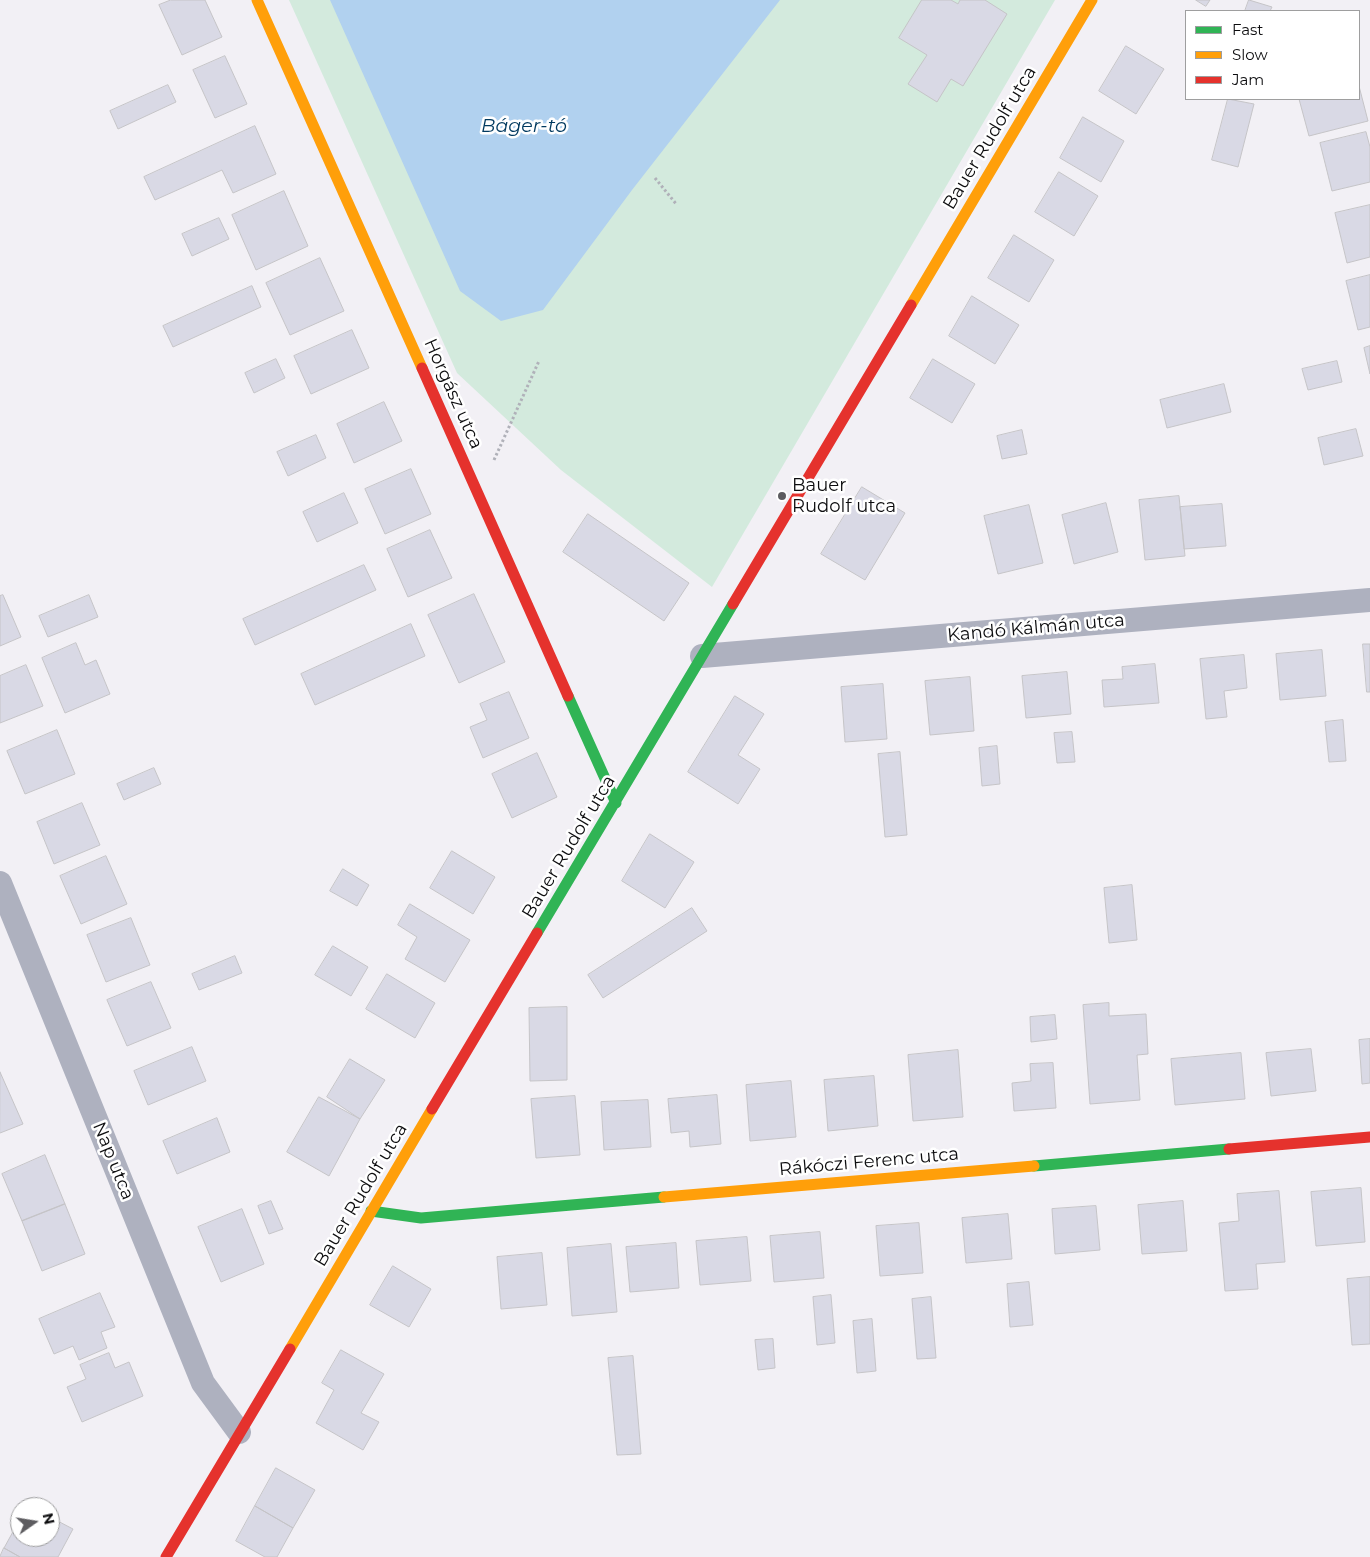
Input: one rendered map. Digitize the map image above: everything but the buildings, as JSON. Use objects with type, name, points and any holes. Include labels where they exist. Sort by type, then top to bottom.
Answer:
[{"type":"street","name":"Horgász utca","points":[[257,0],[616,803]]},
{"type":"street","name":"Bauer Rudolf utca","points":[[166,1557],[1092,0]]},
{"type":"street","name":"Kandó Kálmán utca","points":[[702,656],[1370,600]]},
{"type":"street","name":"Nap utca","points":[[0,883],[204,1383],[239,1432]]},
{"type":"street","name":"Rákóczi Ferenc utca","points":[[371,1211],[421,1218],[1370,1138]]},
{"type":"path","points":[[655,178],[677,205]]},
{"type":"path","points":[[478,494],[539,361]]},
{"type":"green space","points":[[289,0],[1055,0],[712,587],[561,470],[457,373]]},
{"type":"water","name":"Báger-tó","points":[[330,0],[780,0],[632,190],[543,310],[501,321],[460,291]]},
{"type":"traffic: fast","points":[[537,933],[733,604]]},
{"type":"traffic: fast","points":[[568,696],[616,803]]},
{"type":"traffic: fast","points":[[1034,1166],[1229,1149]]},
{"type":"traffic: fast","points":[[371,1211],[421,1218],[664,1197]]},
{"type":"traffic: slow","points":[[257,0],[422,368]]},
{"type":"traffic: slow","points":[[911,305],[1092,0]]},
{"type":"traffic: slow","points":[[290,1349],[432,1109]]},
{"type":"traffic: slow","points":[[664,1197],[1034,1166]]},
{"type":"traffic: jam","points":[[733,604],[911,305]]},
{"type":"traffic: jam","points":[[422,368],[568,696]]},
{"type":"traffic: jam","points":[[432,1109],[537,933]]},
{"type":"traffic: jam","points":[[1229,1149],[1370,1137]]},
{"type":"traffic: jam","points":[[166,1557],[290,1349]]},
{"type":"place","name":"Bauer Rudolf utca","points":[[782,496]]}]
